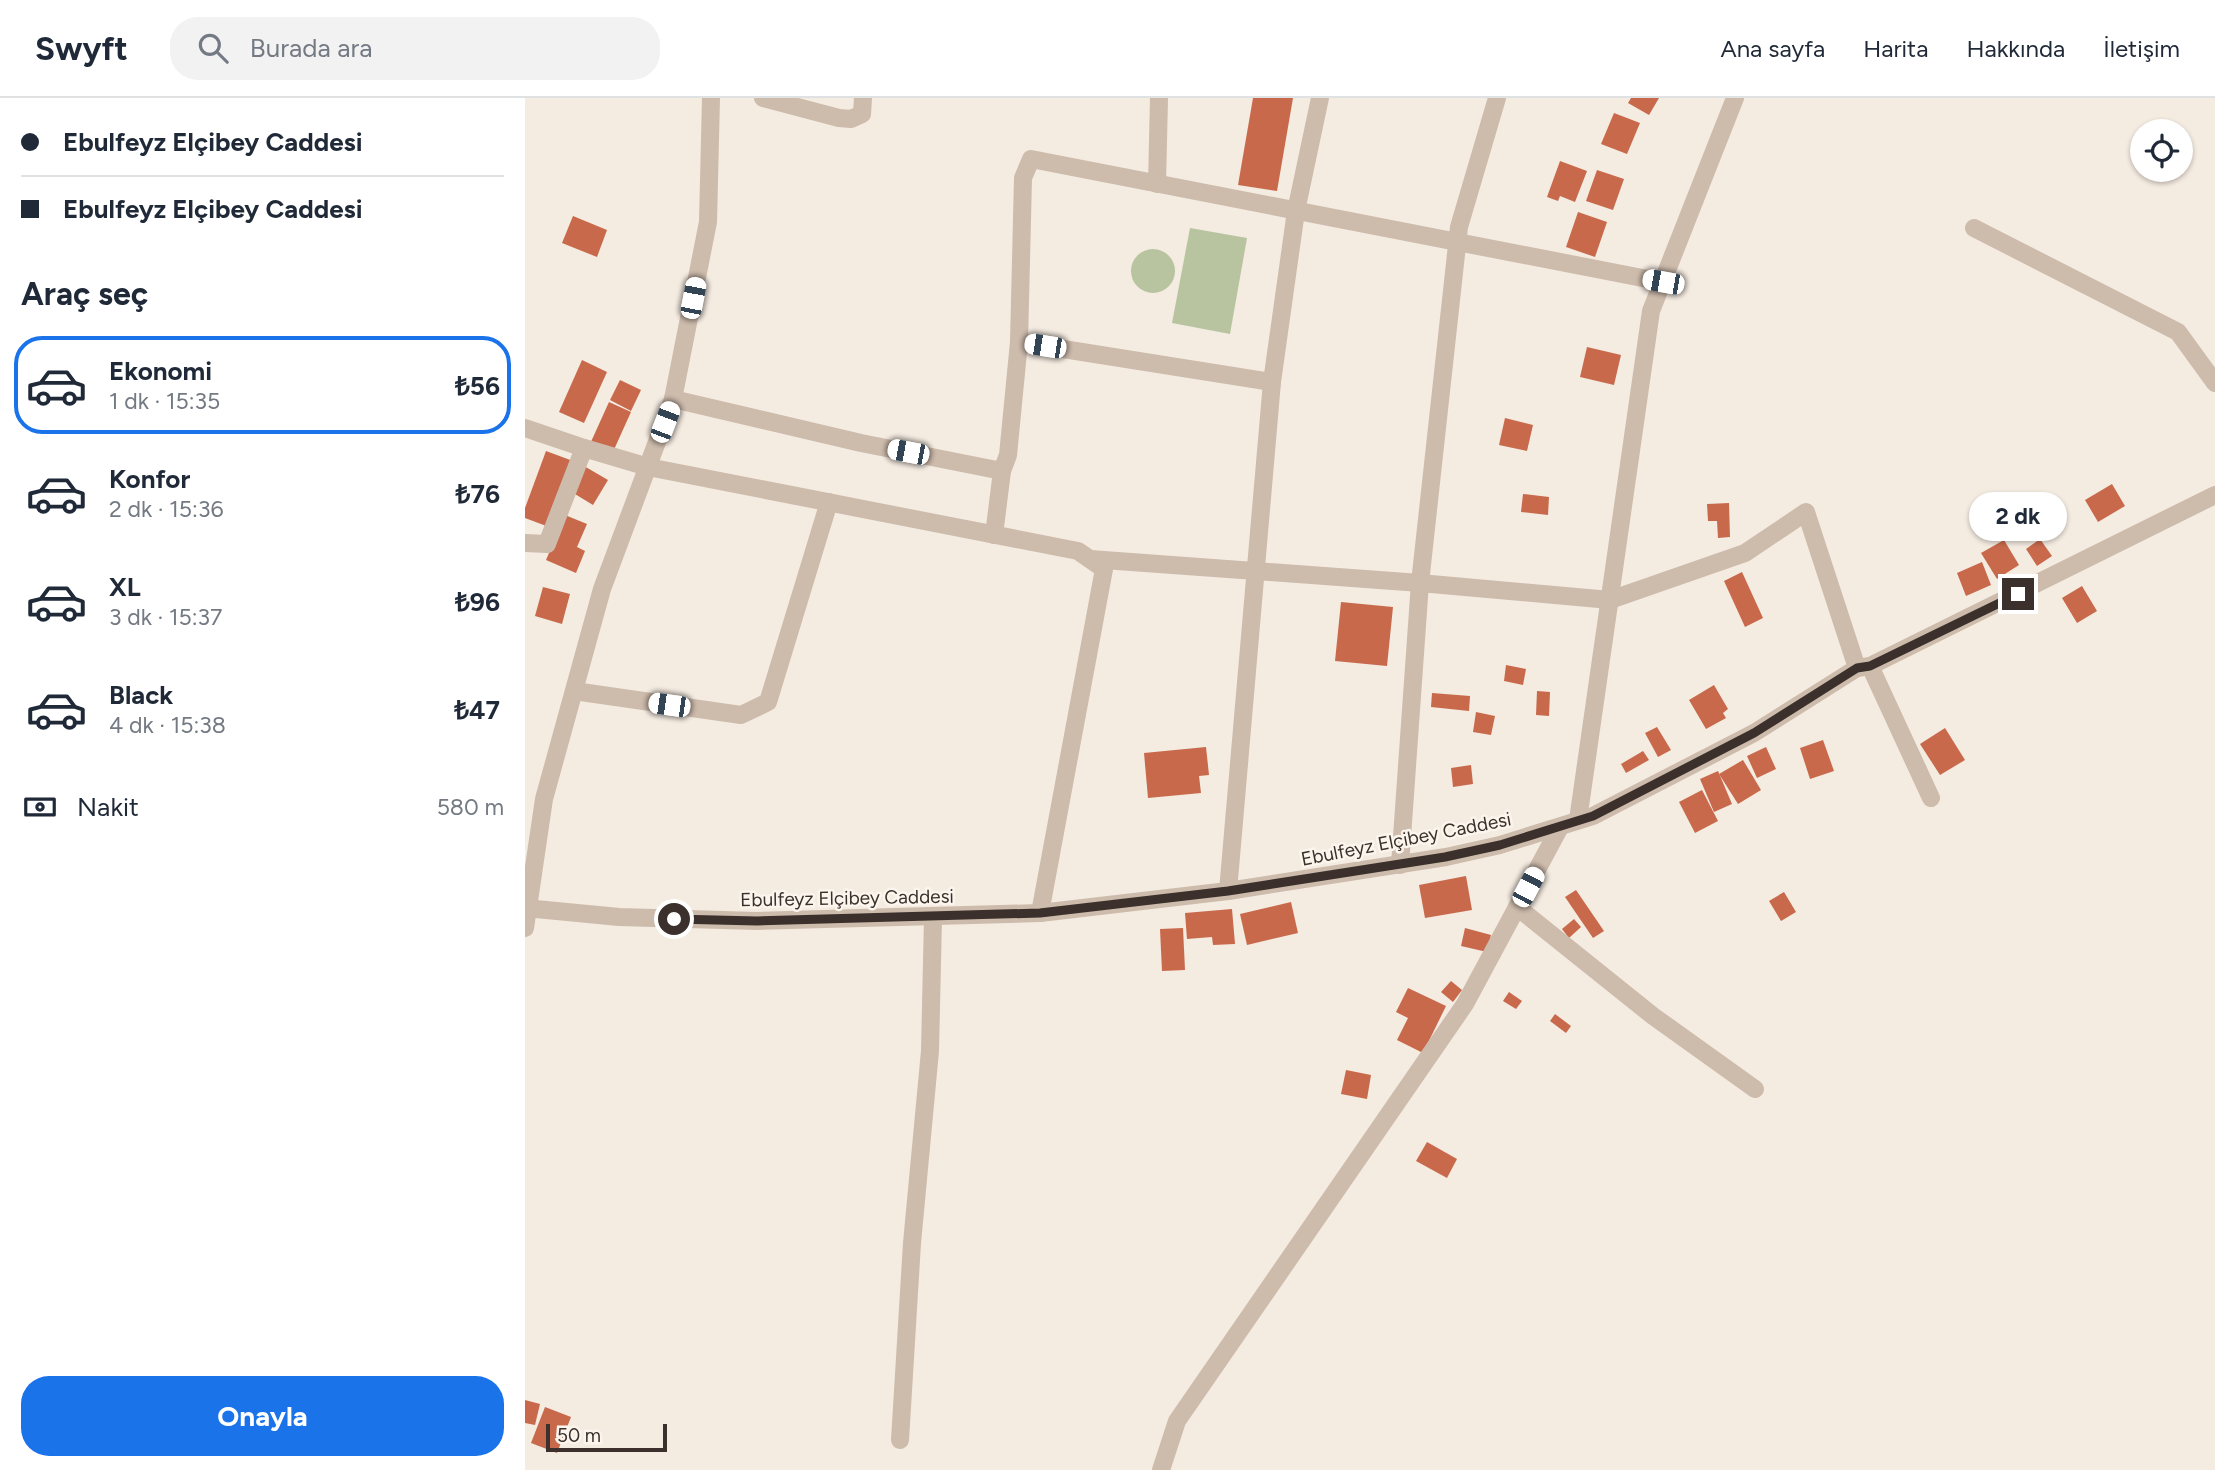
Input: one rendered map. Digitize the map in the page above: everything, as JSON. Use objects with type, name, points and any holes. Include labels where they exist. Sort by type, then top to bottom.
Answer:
[{"type":"street","points":[[525,928],[544,799],[602,589],[673,400],[708,222],[711,98]]},
{"type":"street","points":[[763,98],[851,119],[862,114],[863,98]]},
{"type":"street","points":[[1157,184],[1159,98]]},
{"type":"street","points":[[1228,891],[1272,382],[1296,211],[1320,98]]},
{"type":"street","points":[[1400,865],[1420,583],[1459,228],[1496,98]]},
{"type":"street","points":[[1578,820],[1651,311],[1735,98]]},
{"type":"street","points":[[994,535],[1002,471],[1008,455],[1019,342],[1023,178],[1031,159],[1663,282]]},
{"type":"street","points":[[1974,228],[2178,332],[2215,383]]},
{"type":"street","points":[[1019,342],[1272,382]]},
{"type":"street","points":[[673,400],[861,443],[1002,471]]},
{"type":"street","points":[[525,428],[648,467],[1079,551],[1104,569],[1040,913]]},
{"type":"street","points":[[525,543],[547,544],[584,448]]},
{"type":"street","name":"Ebulfeyz Elçibey Caddesi","points":[[527,908],[619,917],[757,921],[1040,913],[1228,891],[1400,865],[1500,845],[1593,816],[1754,733],[1863,667],[2142,534],[2215,495]]},
{"type":"street","points":[[574,691],[741,715],[768,702],[829,502]]},
{"type":"street","points":[[1090,559],[1610,600],[1745,552],[1806,512],[1863,667],[1931,798]]},
{"type":"street","points":[[1161,1470],[1177,1421],[1465,1004],[1560,827]]},
{"type":"street","points":[[1517,907],[1653,1016],[1755,1089]]},
{"type":"street","points":[[900,1440],[912,1243],[930,1051],[933,918]]},
{"type":"green space","points":[[1190,228],[1247,238],[1230,334],[1172,323]]},
{"type":"green space","points":[[1153,249],[1168,256],[1175,271],[1168,286],[1153,293],[1138,286],[1131,271],[1138,256]]},
{"type":"building","points":[[1253,98],[1293,98],[1277,191],[1238,185]]},
{"type":"building","points":[[1631,98],[1659,98],[1649,115],[1628,103]]},
{"type":"building","points":[[1614,113],[1640,123],[1627,154],[1601,144]]},
{"type":"building","points":[[1560,161],[1587,171],[1575,202],[1560,196],[1558,201],[1547,197]]},
{"type":"building","points":[[1597,170],[1624,179],[1613,210],[1586,201]]},
{"type":"building","points":[[1578,212],[1607,222],[1595,257],[1566,247]]},
{"type":"building","points":[[573,216],[607,230],[597,257],[562,243]]},
{"type":"building","points":[[1587,347],[1621,355],[1614,385],[1580,377]]},
{"type":"building","points":[[582,360],[607,372],[584,423],[559,412]]},
{"type":"building","points":[[620,380],[641,390],[631,411],[610,400]]},
{"type":"building","points":[[609,402],[631,412],[612,454],[590,444]]},
{"type":"building","points":[[1505,418],[1533,425],[1527,451],[1499,445]]},
{"type":"building","points":[[546,451],[573,461],[549,527],[525,518],[525,508]]},
{"type":"building","points":[[584,466],[608,480],[593,505],[570,491]]},
{"type":"building","points":[[2112,484],[2125,506],[2098,522],[2085,500]]},
{"type":"building","points":[[1523,494],[1549,497],[1548,515],[1521,512]]},
{"type":"building","points":[[1729,503],[1730,537],[1718,538],[1717,521],[1708,521],[1707,504]]},
{"type":"building","points":[[565,515],[587,524],[577,547],[585,551],[576,573],[546,560]]},
{"type":"building","points":[[2040,539],[2052,556],[2037,566],[2026,549]]},
{"type":"building","points":[[2004,540],[2019,565],[1997,579],[1981,553]]},
{"type":"building","points":[[1982,562],[1991,585],[1966,596],[1957,573]]},
{"type":"building","points":[[1742,572],[1763,618],[1745,627],[1724,581]]},
{"type":"building","points":[[2082,586],[2097,611],[2077,623],[2062,598]]},
{"type":"building","points":[[543,587],[570,594],[562,624],[535,616]]},
{"type":"building","points":[[1341,602],[1393,607],[1387,666],[1335,661]]},
{"type":"building","points":[[1506,665],[1526,669],[1523,685],[1504,681]]},
{"type":"building","points":[[1714,685],[1728,709],[1723,713],[1726,718],[1706,729],[1689,700]]},
{"type":"building","points":[[1537,691],[1550,692],[1549,716],[1536,715]]},
{"type":"building","points":[[1432,693],[1470,696],[1469,711],[1431,707]]},
{"type":"building","points":[[1476,712],[1495,716],[1491,735],[1473,732]]},
{"type":"building","points":[[1657,727],[1671,750],[1658,757],[1645,733]]},
{"type":"building","points":[[1945,728],[1965,760],[1940,775],[1920,744]]},
{"type":"building","points":[[1823,740],[1834,771],[1810,779],[1800,748]]},
{"type":"building","points":[[1206,747],[1209,775],[1199,776],[1201,793],[1148,798],[1144,753]]},
{"type":"building","points":[[1766,747],[1776,769],[1757,778],[1747,756]]},
{"type":"building","points":[[1643,751],[1649,760],[1626,773],[1621,764]]},
{"type":"building","points":[[1743,760],[1761,790],[1738,804],[1719,774]]},
{"type":"building","points":[[1471,765],[1473,784],[1453,787],[1451,768]]},
{"type":"building","points":[[1718,771],[1732,804],[1714,812],[1700,779]]},
{"type":"building","points":[[1702,790],[1718,821],[1695,833],[1679,802]]},
{"type":"building","points":[[1466,876],[1472,910],[1425,918],[1419,885]]},
{"type":"building","points":[[1576,890],[1604,931],[1593,938],[1565,897]]},
{"type":"building","points":[[1784,892],[1796,912],[1781,921],[1769,901]]},
{"type":"building","points":[[1291,902],[1298,933],[1247,945],[1240,914]]},
{"type":"building","points":[[1232,909],[1235,944],[1213,945],[1212,937],[1187,939],[1185,913]]},
{"type":"building","points":[[1574,919],[1581,927],[1569,938],[1562,929]]},
{"type":"building","points":[[1183,928],[1185,970],[1162,971],[1160,929]]},
{"type":"building","points":[[1465,928],[1491,935],[1487,952],[1461,946]]},
{"type":"building","points":[[1451,981],[1462,990],[1453,1002],[1441,992]]},
{"type":"building","points":[[1408,988],[1446,1006],[1423,1053],[1397,1040],[1408,1018],[1396,1012]]},
{"type":"building","points":[[1509,992],[1522,1001],[1516,1009],[1503,1001]]},
{"type":"building","points":[[1555,1014],[1571,1026],[1566,1033],[1550,1021]]},
{"type":"building","points":[[1346,1070],[1371,1075],[1367,1099],[1341,1094]]},
{"type":"building","points":[[1427,1142],[1457,1159],[1447,1178],[1416,1161]]},
{"type":"building","points":[[525,1400],[540,1404],[535,1425],[525,1423]]},
{"type":"building","points":[[545,1407],[571,1417],[557,1453],[531,1443]]},
{"type":"route","points":[[674,919],[757,921],[1040,913],[1228,891],[1400,865],[1500,845],[1593,816],[1754,733],[1857,668],[1870,666],[2018,594]]}]
